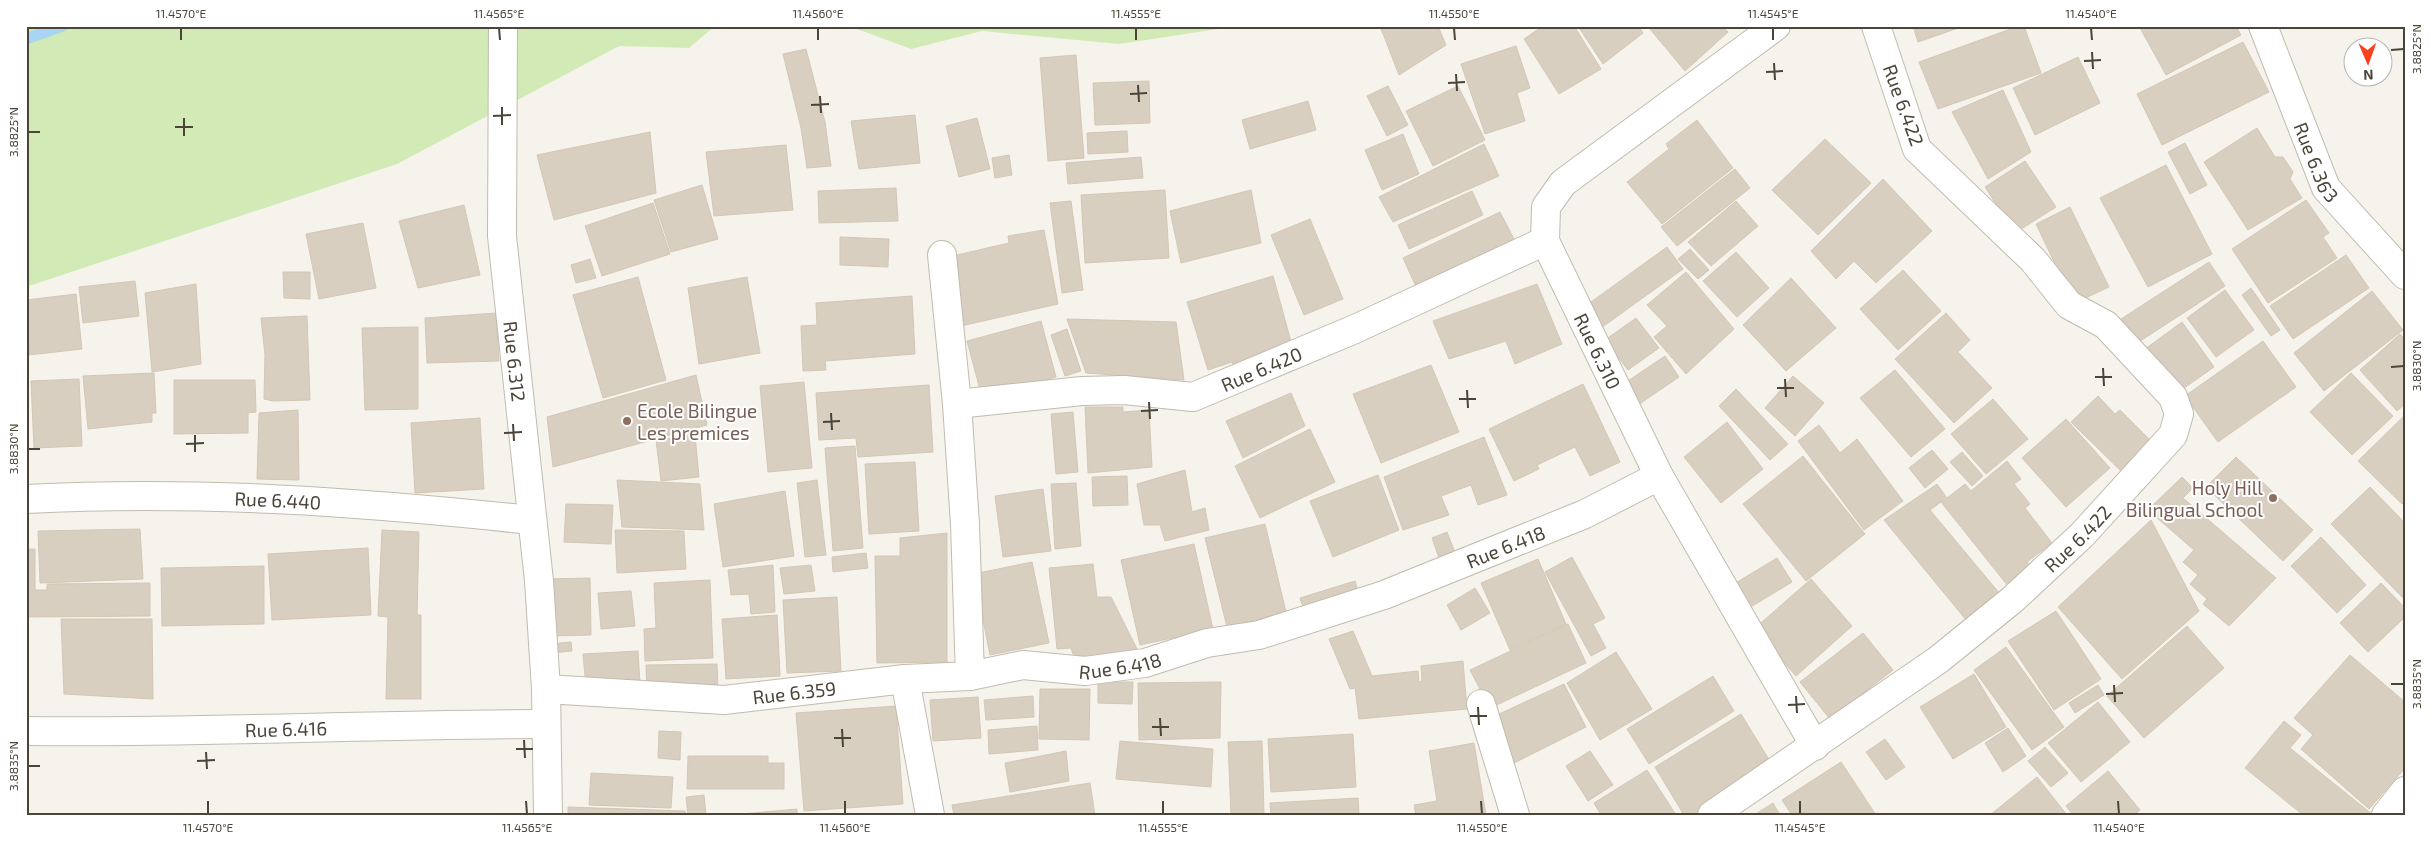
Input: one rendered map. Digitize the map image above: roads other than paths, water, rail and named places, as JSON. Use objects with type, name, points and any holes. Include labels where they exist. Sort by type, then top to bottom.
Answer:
[{"type":"street","name":"Rue 6.312","points":[[503,26],[502,236],[539,581],[546,689],[548,815]]},
{"type":"street","name":"Rue 6.310","points":[[1776,26],[1563,183],[1546,207],[1545,241],[1659,476],[1814,746]]},
{"type":"street","name":"Rue 6.422","points":[[1712,815],[1938,660],[2012,600],[2082,535],[2173,435],[2179,414],[2173,397],[2106,325],[2069,305],[2033,260],[1917,150],[1876,26]]},
{"type":"street","name":"Rue 6.363","points":[[2263,26],[2326,188],[2405,275]]},
{"type":"street","name":"Rue 6.420","points":[[957,404],[1082,391],[1124,390],[1194,397],[1356,330],[1545,241]]},
{"type":"street","points":[[942,255],[957,404],[965,524],[970,676]]},
{"type":"street","name":"Rue 6.418","points":[[905,679],[970,676],[1023,665],[1085,671],[1145,663],[1207,643],[1259,635],[1384,596],[1585,514],[1659,476]]},
{"type":"street","name":"Rue 6.440","points":[[26,499],[99,495],[271,497],[531,520]]},
{"type":"street","points":[[905,679],[930,815]]},
{"type":"street","name":"Rue 6.359","points":[[546,689],[724,700],[905,679]]},
{"type":"street","points":[[1481,704],[1515,815]]},
{"type":"street","name":"Rue 6.416","points":[[26,731],[204,731],[411,724],[546,724]]},
{"type":"street","points":[[2386,815],[2405,791]]},
{"type":"waterway","points":[[26,39],[63,26]]},
{"type":"place","name":"Ecole Bilingue Les premices","points":[[627,421]]},
{"type":"place","name":"Holy Hill Bilingual School","points":[[2273,498]]}]
